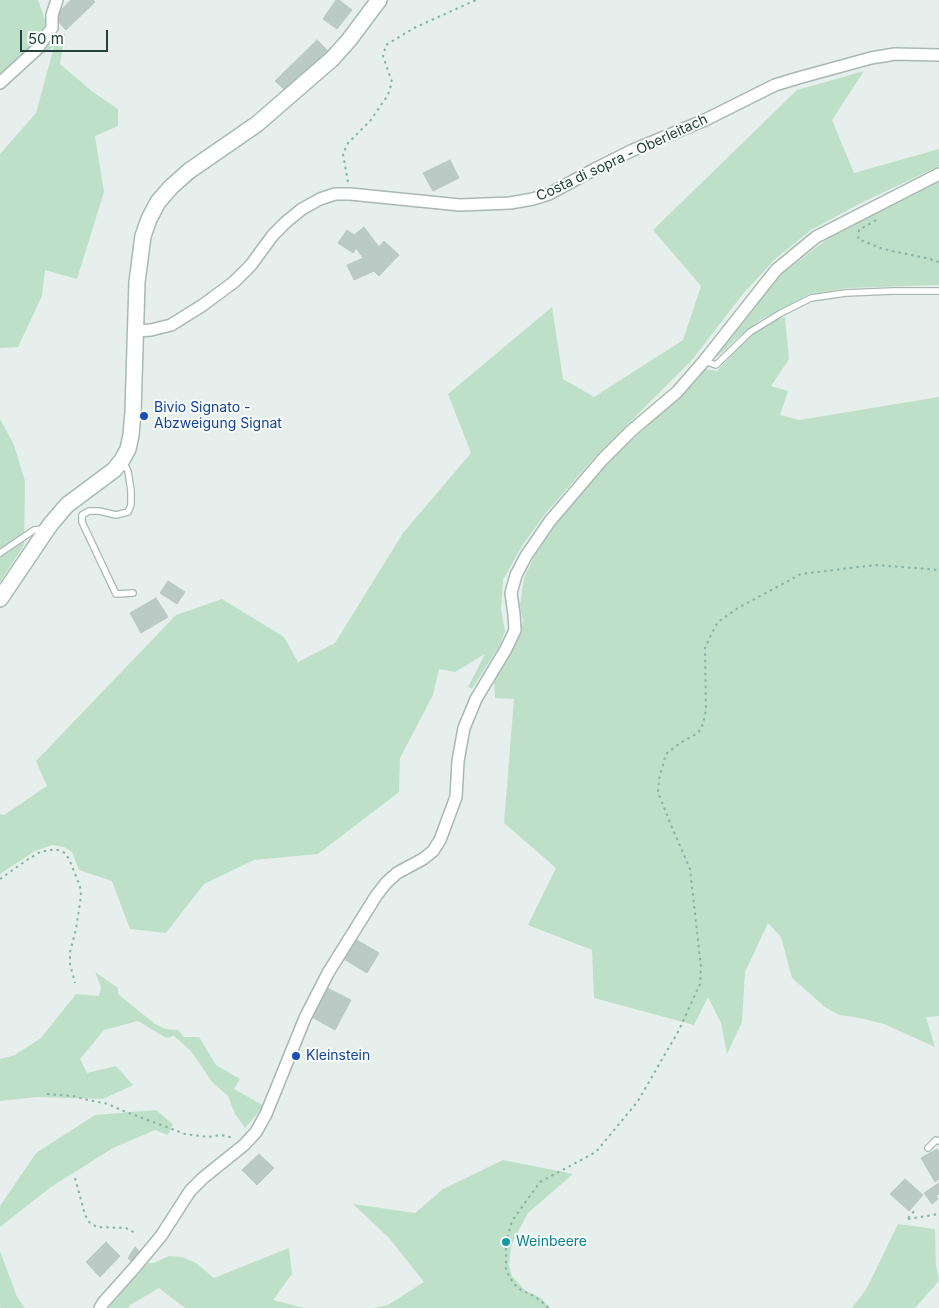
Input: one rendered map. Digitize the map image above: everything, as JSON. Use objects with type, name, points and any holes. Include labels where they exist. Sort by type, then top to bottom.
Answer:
[{"type":"main road","points":[[0,599],[47,529],[67,505],[114,470],[128,450],[133,412],[137,282],[143,236],[158,202],[189,171],[257,124],[332,59],[379,0]]},
{"type":"street","points":[[0,83],[36,50],[52,28],[52,15],[57,0]]},
{"type":"street","name":"Costa di sopra - Oberleitach","points":[[135,330],[151,330],[171,324],[203,305],[234,282],[286,222],[302,209],[320,199],[335,194],[350,194],[460,205],[510,203],[532,199],[549,194],[633,150],[705,120],[775,86],[871,58],[895,54],[939,55]]},
{"type":"street","points":[[100,1308],[161,1236],[190,1191],[244,1145],[256,1132],[266,1114],[305,1018],[328,973],[376,896],[386,883],[397,874],[433,852],[440,840],[456,797],[458,761],[464,728],[476,699],[506,649],[515,630],[510,593],[516,575],[526,556],[550,521],[602,460],[631,431],[676,392],[704,361],[776,270],[816,237],[939,174]]},
{"type":"lane","points":[[704,361],[716,365],[750,332],[781,313],[811,298],[846,292],[939,290]]},
{"type":"lane","points":[[122,460],[128,471],[131,491],[131,505],[128,512],[116,515],[89,511],[82,514],[82,522],[116,594],[133,593]]},
{"type":"lane","points":[[0,553],[34,530],[47,529]]},
{"type":"lane","points":[[928,1148],[936,1140],[939,1141]]},
{"type":"path","points":[[350,194],[343,154],[348,144],[370,121],[388,95],[392,82],[383,56],[386,45],[414,28],[476,0]]},
{"type":"path","points":[[876,220],[860,230],[858,239],[883,248],[939,262]]},
{"type":"path","points":[[548,1308],[534,1296],[521,1290],[514,1284],[506,1269],[505,1251],[512,1221],[540,1182],[596,1152],[638,1101],[679,1030],[700,984],[701,967],[690,869],[658,792],[659,778],[666,754],[698,732],[703,724],[706,710],[705,648],[712,633],[718,622],[738,608],[801,574],[875,565],[939,570]]},
{"type":"path","points":[[0,879],[40,852],[58,850],[64,852],[69,859],[80,886],[81,896],[70,952],[70,964],[74,983]]},
{"type":"path","points":[[47,1094],[73,1096],[108,1104],[185,1134],[208,1137],[221,1135],[232,1138],[244,1145]]},
{"type":"path","points":[[75,1178],[85,1215],[89,1222],[97,1227],[126,1228],[135,1234]]},
{"type":"path","points":[[916,1209],[908,1219],[939,1214]]},
{"type":"green space","points":[[0,0],[38,0],[54,45],[65,33],[60,64],[93,92],[118,109],[118,126],[95,136],[104,192],[77,279],[45,270],[42,296],[18,347],[0,348],[0,154],[36,113],[54,47],[0,82]]},
{"type":"green space","points":[[864,71],[832,120],[854,173],[939,149],[939,166],[861,203],[811,230],[774,260],[742,295],[692,360],[593,459],[545,514],[522,546],[503,580],[501,610],[505,631],[500,645],[472,689],[468,687],[485,654],[455,672],[439,669],[433,695],[400,758],[399,792],[318,854],[254,860],[204,884],[166,933],[130,929],[112,881],[79,870],[72,852],[64,847],[52,845],[35,851],[0,874],[0,814],[4,815],[47,786],[36,761],[176,615],[222,599],[284,637],[298,662],[335,643],[403,533],[471,453],[448,394],[552,307],[563,379],[594,397],[683,340],[701,286],[653,230],[797,90]]},
{"type":"green space","points":[[939,181],[939,285],[848,288],[809,294],[760,320],[718,356],[713,357],[764,292],[782,274],[831,236]]},
{"type":"green space","points":[[785,317],[789,359],[771,386],[788,391],[780,415],[799,420],[939,397],[939,1016],[926,1017],[935,1047],[884,1024],[839,1015],[825,1007],[792,978],[781,937],[768,923],[745,972],[742,1022],[727,1054],[721,1023],[708,997],[694,1025],[594,998],[592,950],[528,925],[556,868],[504,823],[514,699],[495,698],[494,681],[510,653],[523,621],[520,605],[524,578],[534,557],[564,513],[618,453],[691,386],[705,369],[717,371],[751,335],[778,319]]},
{"type":"green space","points":[[0,419],[14,445],[25,481],[24,545],[0,582]]},
{"type":"green space","points":[[95,972],[118,988],[118,994],[155,1024],[165,1029],[178,1030],[184,1037],[199,1037],[216,1065],[240,1079],[234,1089],[264,1106],[245,1128],[235,1114],[228,1096],[212,1082],[191,1051],[174,1036],[166,1038],[138,1021],[104,1030],[80,1059],[87,1073],[116,1066],[133,1085],[103,1099],[37,1097],[0,1101],[0,1059],[15,1055],[41,1038],[76,994],[99,996],[101,987]]},
{"type":"green space","points":[[156,1110],[173,1124],[168,1135],[155,1130],[113,1148],[51,1187],[0,1227],[0,1206],[36,1153],[95,1115]]},
{"type":"green space","points":[[503,1160],[573,1174],[528,1213],[511,1248],[509,1265],[512,1276],[526,1291],[541,1298],[550,1308],[373,1308],[388,1305],[424,1282],[389,1238],[353,1204],[415,1213],[443,1189]]},
{"type":"green space","points":[[898,1224],[935,1229],[936,1265],[939,1281],[915,1308],[852,1308],[867,1288]]},
{"type":"green space","points":[[289,1248],[292,1274],[273,1300],[304,1308],[185,1308],[159,1288],[128,1308],[108,1308],[148,1263],[154,1263],[169,1256],[182,1257],[196,1263],[214,1278]]},
{"type":"green space","points":[[0,1251],[17,1297],[25,1308],[0,1307]]},
{"type":"building","points":[[71,0],[93,0],[95,2],[66,30],[54,17]]},
{"type":"building","points":[[336,0],[339,0],[352,10],[337,29],[323,19]]},
{"type":"building","points":[[317,40],[328,51],[286,91],[275,81]]},
{"type":"building","points":[[450,160],[459,178],[433,191],[423,173]]},
{"type":"building","points":[[364,227],[379,247],[384,241],[399,255],[379,276],[374,271],[354,280],[347,265],[363,258],[356,248],[353,253],[338,243],[347,230],[354,235]]},
{"type":"building","points":[[168,581],[185,592],[177,604],[160,593]]},
{"type":"building","points":[[156,598],[168,617],[141,633],[130,613]]},
{"type":"building","points":[[355,939],[379,953],[367,973],[344,959]]},
{"type":"building","points":[[327,988],[351,1000],[335,1030],[312,1017]]},
{"type":"building","points":[[937,1149],[939,1152],[939,1179],[935,1182],[921,1158]]},
{"type":"building","points":[[259,1154],[274,1168],[257,1185],[242,1170]]},
{"type":"building","points":[[905,1179],[923,1195],[909,1211],[890,1194]]},
{"type":"building","points":[[939,1183],[939,1194],[936,1196],[938,1199],[932,1204],[924,1193]]},
{"type":"building","points":[[106,1242],[120,1256],[100,1277],[86,1262]]},
{"type":"building","points":[[135,1247],[140,1252],[132,1262],[128,1258]]},
{"type":"place","name":"Bivio Signato - Abzweigung Signat","points":[[144,416]]},
{"type":"place","name":"Kleinstein","points":[[296,1056]]},
{"type":"place","name":"Weinbeere","points":[[506,1242]]}]
